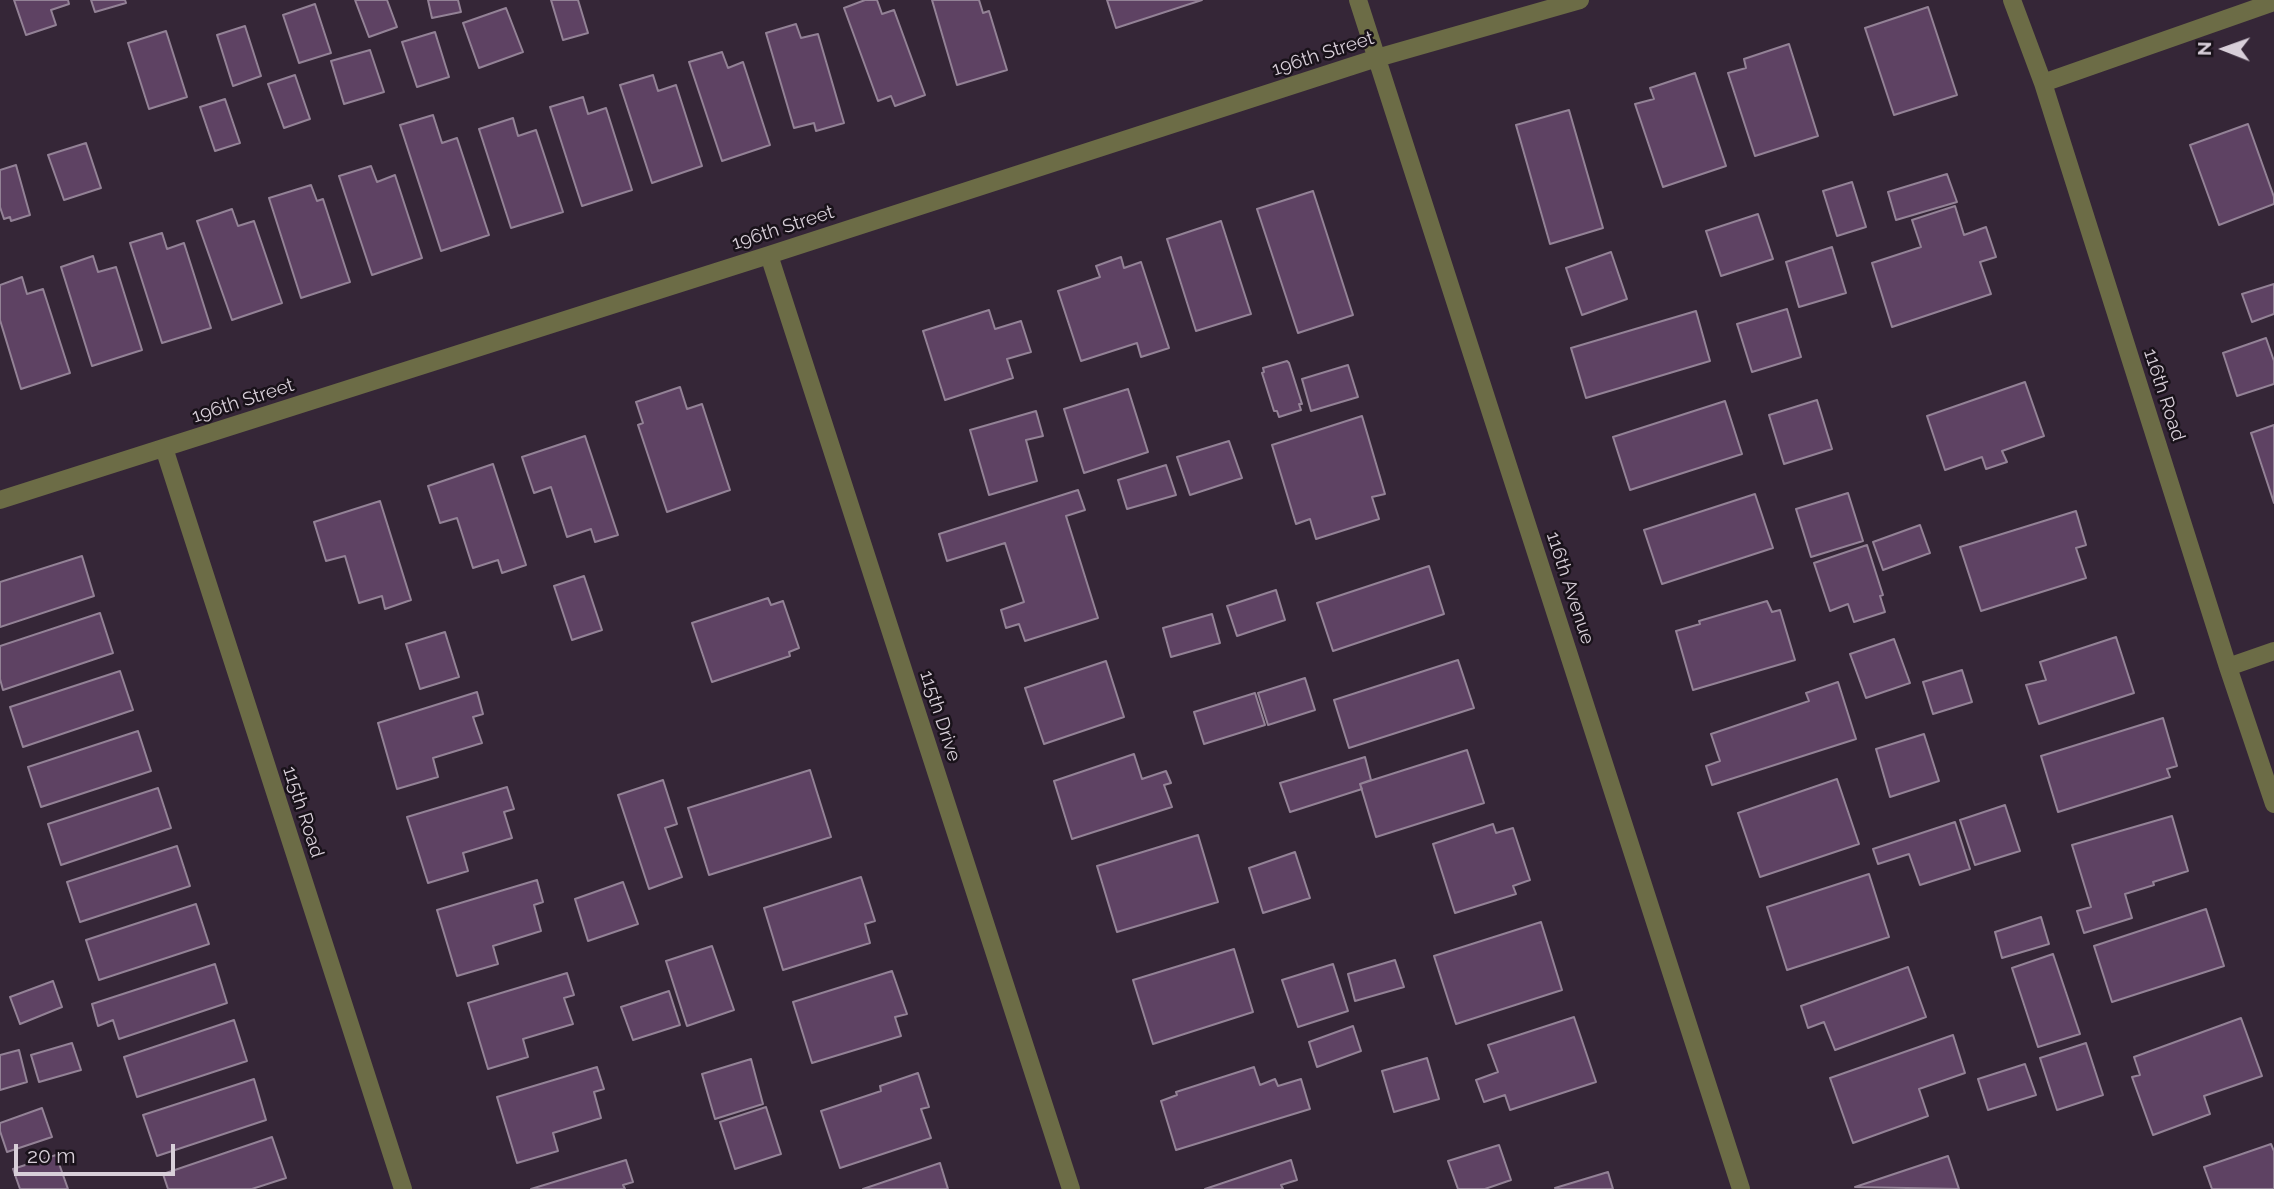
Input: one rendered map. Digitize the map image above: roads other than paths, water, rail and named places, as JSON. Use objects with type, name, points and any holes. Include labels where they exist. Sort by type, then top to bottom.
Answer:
[{"type":"street","name":"116th Avenue","points":[[1358,0],[1741,1189]]},
{"type":"street","name":"196th Street","points":[[0,500],[1377,58],[1580,0]]},
{"type":"street","name":"116th Road","points":[[2012,0],[2043,83],[2274,804]]},
{"type":"street","points":[[2043,83],[2274,2]]},
{"type":"street","name":"115th Drive","points":[[769,255],[1071,1189]]},
{"type":"street","name":"115th Road","points":[[164,448],[403,1189]]},
{"type":"street","points":[[2228,667],[2274,651]]}]
